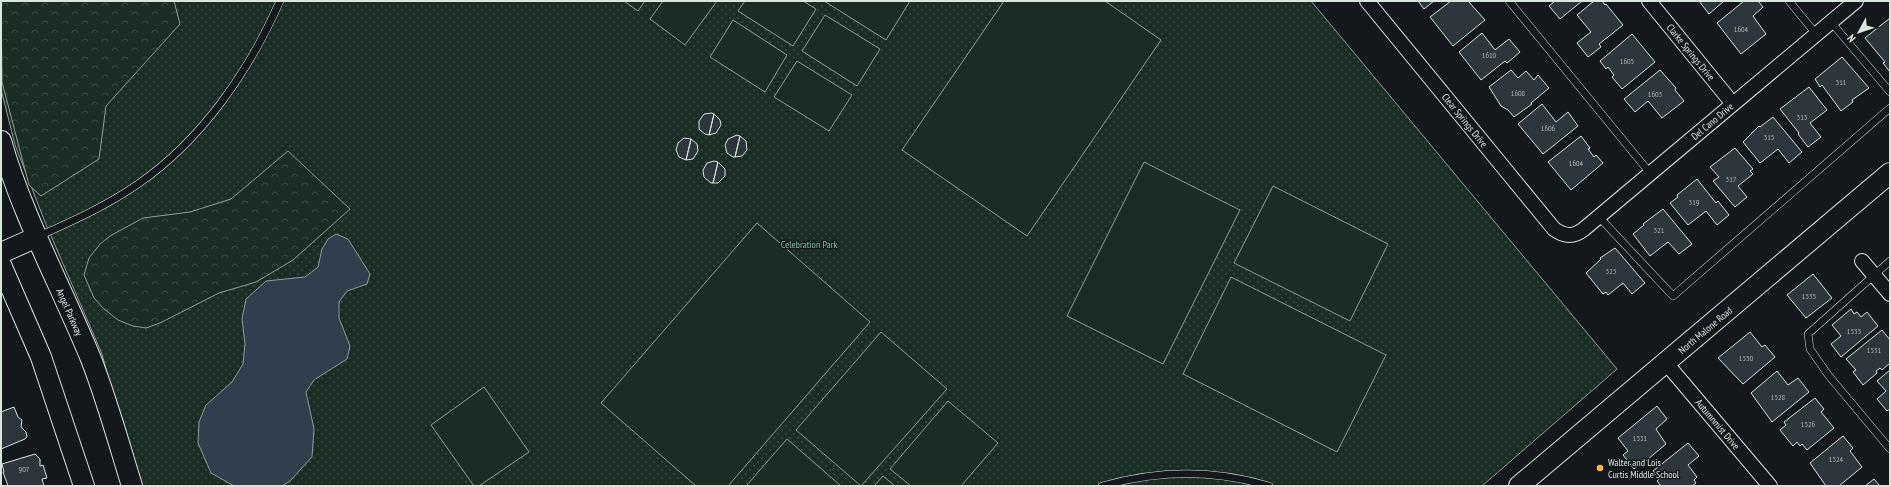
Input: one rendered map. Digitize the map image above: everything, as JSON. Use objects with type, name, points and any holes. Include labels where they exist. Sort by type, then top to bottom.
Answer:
[{"type":"main road","name":"Angel Parkway","points":[[1,141],[37,237],[91,360],[132,486]]},
{"type":"main road","name":"North Malone Road","points":[[1519,486],[1890,173]]},
{"type":"main road","points":[[1,253],[37,237]]},
{"type":"main road","points":[[1,265],[41,357],[84,486]]},
{"type":"street","name":"Clear Springs Drive","points":[[1368,1],[1554,229],[1566,235]]},
{"type":"street","name":"Clarke Springs Drive","points":[[1649,1],[1733,104]]},
{"type":"street","name":"Del Cano Drive","points":[[1566,235],[1579,233],[1856,1]]},
{"type":"street","points":[[1862,261],[1890,294]]},
{"type":"street","name":"Autumnmist Drive","points":[[1666,363],[1770,486]]},
{"type":"lane","points":[[37,237],[72,221],[138,184],[178,150],[220,104],[238,79],[259,45],[280,1]]},
{"type":"lane","points":[[1509,1],[1650,173]]},
{"type":"lane","points":[[1789,1],[1816,34]]},
{"type":"lane","points":[[1831,22],[1890,92]]},
{"type":"lane","points":[[1599,216],[1673,296],[1890,108]]},
{"type":"lane","points":[[1890,261],[1873,274],[1808,334],[1810,349],[1829,376],[1890,449]]},
{"type":"lane","points":[[1102,486],[1143,476],[1175,473],[1226,476],[1269,486]]},
{"type":"green space","name":"Celebration Park","points":[[1,1],[1311,1],[1617,369],[1482,486],[138,486],[102,354],[45,222],[15,145],[1,89]]},
{"type":"green space","points":[[1,1],[174,1],[180,24],[106,106],[99,159],[41,196],[29,185],[2,82]]},
{"type":"green space","points":[[624,1],[645,1],[638,11]]},
{"type":"green space","points":[[663,1],[717,1],[685,45],[650,19]]},
{"type":"green space","points":[[745,1],[803,1],[816,9],[793,46],[738,11]]},
{"type":"green space","points":[[824,1],[910,1],[886,40]]},
{"type":"green space","points":[[1004,1],[1105,1],[1161,40],[1027,236],[902,150]]},
{"type":"green space","points":[[825,15],[880,49],[857,86],[802,51]]},
{"type":"green space","points":[[733,20],[787,55],[765,92],[710,57]]},
{"type":"green space","points":[[797,61],[852,95],[829,131],[774,97]]},
{"type":"green space","points":[[288,151],[350,209],[293,260],[256,282],[219,293],[160,323],[146,328],[133,326],[118,320],[104,309],[94,298],[84,275],[89,258],[100,244],[110,236],[143,218],[190,212],[231,199]]},
{"type":"green space","points":[[1144,162],[1240,210],[1163,364],[1067,316]]},
{"type":"green space","points":[[1273,186],[1388,244],[1350,321],[1234,263]]},
{"type":"green space","points":[[757,223],[870,322],[728,486],[696,486],[601,403]]},
{"type":"green space","points":[[1231,277],[1386,355],[1337,452],[1183,374]]},
{"type":"green space","points":[[881,332],[947,389],[861,486],[796,430]]},
{"type":"green space","points":[[484,387],[529,452],[479,486],[474,486],[431,425]]},
{"type":"green space","points":[[948,401],[998,443],[961,486],[911,486],[890,469]]},
{"type":"green space","points":[[787,439],[841,486],[746,486]]},
{"type":"green space","points":[[883,476],[895,486],[874,486]]},
{"type":"water","points":[[336,234],[348,239],[370,274],[367,284],[347,291],[339,302],[339,318],[350,346],[347,359],[314,380],[306,392],[314,429],[312,457],[290,481],[282,486],[234,486],[211,473],[198,443],[199,422],[206,405],[232,382],[243,364],[245,344],[242,319],[246,299],[266,281],[305,277],[318,267],[322,249],[328,239]]},
{"type":"building","points":[[1418,1],[1434,1],[1424,9]]},
{"type":"building","points":[[1451,1],[1468,1],[1485,20],[1453,46],[1430,17]]},
{"type":"building","points":[[1555,1],[1582,1],[1560,19],[1549,6]]},
{"type":"building","points":[[1594,1],[1602,1],[1605,5],[1606,4],[1623,25],[1599,44],[1601,47],[1588,57],[1577,43],[1591,32],[1577,15]]},
{"type":"building","points":[[1699,1],[1724,1],[1709,14]]},
{"type":"building","points":[[1744,1],[1758,1],[1763,7],[1753,16],[1766,34],[1741,54],[1717,23]]},
{"type":"building","points":[[1890,18],[1890,72],[1883,63],[1885,62],[1865,38]]},
{"type":"building","points":[[1482,33],[1495,50],[1509,39],[1520,52],[1507,63],[1505,61],[1481,80],[1459,52]]},
{"type":"building","points":[[1632,34],[1655,62],[1622,89],[1612,77],[1614,75],[1608,67],[1606,69],[1600,61]]},
{"type":"building","points":[[1842,57],[1869,88],[1852,100],[1853,102],[1841,111],[1822,85],[1820,87],[1815,79]]},
{"type":"building","points":[[1511,70],[1518,78],[1526,71],[1534,80],[1538,75],[1549,88],[1531,103],[1532,104],[1514,117],[1508,110],[1501,106],[1489,87]]},
{"type":"building","points":[[1660,70],[1676,88],[1675,90],[1684,101],[1662,118],[1648,101],[1635,112],[1624,99]]},
{"type":"building","points":[[1809,87],[1827,110],[1810,123],[1821,137],[1808,147],[1780,109]]},
{"type":"building","points":[[1542,104],[1556,122],[1568,112],[1578,126],[1543,154],[1518,124]]},
{"type":"building","points":[[704,114],[714,114],[709,135],[705,134],[699,129],[699,121]]},
{"type":"building","points":[[714,114],[720,120],[721,125],[716,133],[709,135]]},
{"type":"building","points":[[1773,117],[1802,152],[1789,163],[1778,149],[1760,163],[1743,142],[1759,126],[1760,127]]},
{"type":"building","points":[[737,135],[740,136],[735,157],[733,157],[727,153],[725,145],[728,139]]},
{"type":"building","points":[[740,136],[746,141],[747,150],[742,156],[735,157]]},
{"type":"building","points":[[1581,136],[1590,148],[1588,149],[1594,157],[1596,155],[1603,163],[1571,190],[1548,162]]},
{"type":"building","points":[[684,138],[691,139],[686,160],[679,157],[676,150],[678,143]]},
{"type":"building","points":[[691,139],[697,144],[698,151],[693,159],[686,160]]},
{"type":"building","points":[[1735,148],[1753,169],[1750,171],[1753,174],[1738,186],[1747,197],[1735,207],[1713,181],[1719,177],[1710,167]]},
{"type":"building","points":[[714,161],[718,162],[713,183],[711,183],[704,177],[703,170],[707,163]]},
{"type":"building","points":[[718,162],[725,169],[725,176],[718,183],[713,183]]},
{"type":"building","points":[[1697,179],[1716,203],[1718,201],[1729,215],[1717,225],[1706,211],[1688,225],[1670,203],[1678,197],[1677,195]]},
{"type":"building","points":[[1663,209],[1692,244],[1679,254],[1668,242],[1650,256],[1633,234],[1644,225],[1643,224]]},
{"type":"building","points":[[1615,248],[1645,283],[1632,294],[1623,283],[1608,295],[1606,292],[1603,294],[1586,273],[1601,259],[1600,258]]},
{"type":"building","points":[[1813,274],[1832,298],[1806,318],[1787,295]]},
{"type":"building","points":[[1851,309],[1854,314],[1857,312],[1861,317],[1867,312],[1878,326],[1841,357],[1831,344],[1841,336],[1832,325]]},
{"type":"building","points":[[1882,330],[1890,340],[1890,363],[1882,370],[1880,368],[1876,371],[1877,373],[1863,385],[1853,372],[1856,370],[1846,359]]},
{"type":"building","points":[[1750,332],[1762,347],[1765,345],[1775,357],[1743,384],[1718,358]]},
{"type":"building","points":[[1890,370],[1890,409],[1887,411],[1877,399],[1886,391],[1877,381]]},
{"type":"building","points":[[1777,371],[1788,385],[1798,378],[1809,392],[1772,422],[1751,393]]},
{"type":"building","points":[[1815,398],[1824,409],[1821,412],[1834,428],[1807,450],[1802,444],[1800,446],[1797,442],[1793,446],[1780,430],[1786,425],[1784,422]]},
{"type":"building","points":[[1657,406],[1667,419],[1656,429],[1666,444],[1634,469],[1623,455],[1628,451],[1618,438]]},
{"type":"building","points":[[14,407],[18,417],[22,420],[21,427],[26,432],[27,437],[1,449],[1,412]]},
{"type":"building","points":[[1843,436],[1853,448],[1850,451],[1862,467],[1839,486],[1826,486],[1810,463]]},
{"type":"building","points":[[1688,443],[1699,456],[1688,465],[1697,477],[1694,480],[1696,483],[1692,486],[1661,486],[1657,481],[1659,479],[1653,471]]},
{"type":"building","points":[[35,454],[40,459],[40,466],[43,465],[47,478],[42,479],[44,486],[8,486],[2,464]]},
{"type":"building","points":[[1874,479],[1880,486],[1865,486]]},
{"type":"place","name":"Walter and Lois Curtis Middle School","points":[[1600,468]]}]
